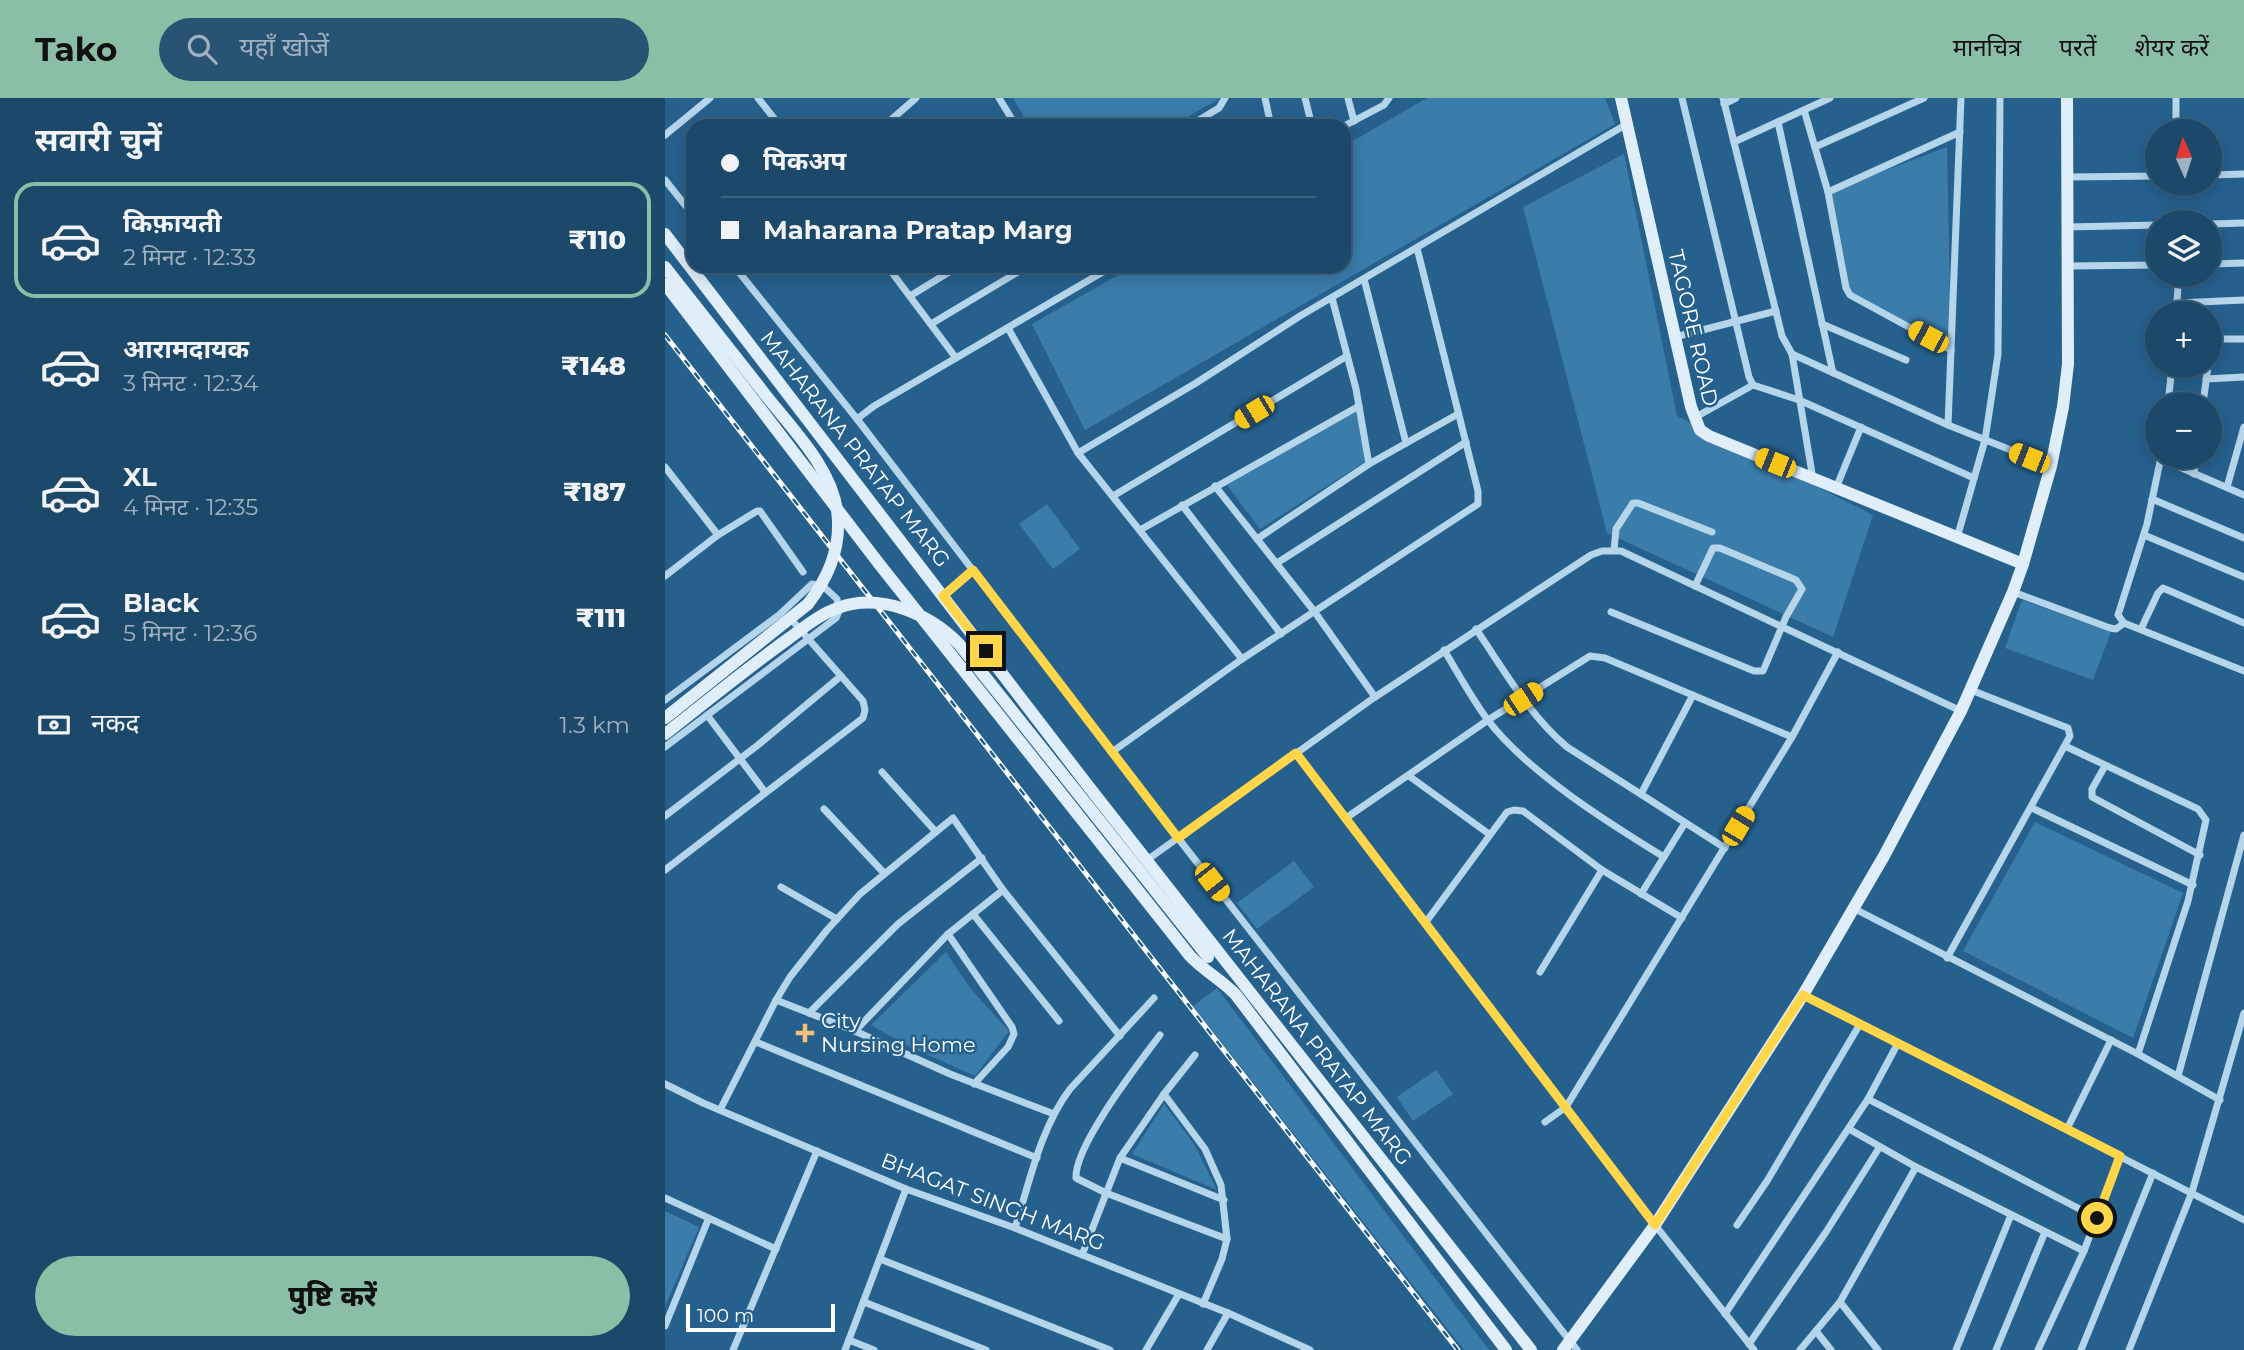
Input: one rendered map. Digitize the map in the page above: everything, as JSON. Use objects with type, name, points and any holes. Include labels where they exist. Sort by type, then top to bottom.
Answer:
[{"type":"street","points":[[665,135],[710,98]]},
{"type":"street","points":[[758,98],[774,119]]},
{"type":"street","points":[[896,119],[916,98]]},
{"type":"street","points":[[999,98],[1012,119]]},
{"type":"street","points":[[1201,119],[1219,108],[1225,98]]},
{"type":"street","points":[[1265,98],[1268,119]]},
{"type":"street","points":[[1305,98],[1310,119]]},
{"type":"street","points":[[1348,98],[1353,121],[1384,105],[1389,98]]},
{"type":"street","name":"TAGORE ROAD","points":[[1621,98],[1694,418],[1700,430],[2023,564]]},
{"type":"street","points":[[1682,98],[1753,385],[1799,400],[1974,478]]},
{"type":"street","points":[[1736,98],[1724,101],[1782,336],[1792,354],[1813,479]]},
{"type":"street","points":[[1734,142],[1831,98]]},
{"type":"street","points":[[1815,147],[1924,98]]},
{"type":"street","points":[[1948,425],[1961,98]]},
{"type":"street","points":[[1957,538],[1985,440],[1999,339],[2000,98]]},
{"type":"street","points":[[740,273],[857,419],[1570,1347],[1655,1225],[1803,995],[1884,856],[1961,711],[2013,592],[2051,466],[2063,407],[2068,364],[2067,98]]},
{"type":"street","points":[[2176,98],[2176,119]]},
{"type":"street","points":[[1804,110],[1828,192],[1846,288],[1850,295],[1951,350]]},
{"type":"street","points":[[1778,122],[1833,373]]},
{"type":"street","points":[[1078,453],[1332,298],[1628,124]]},
{"type":"street","points":[[1828,192],[1960,132]]},
{"type":"street","points":[[2223,174],[2244,174]]},
{"type":"street","points":[[2069,177],[2145,176]]},
{"type":"street","points":[[665,180],[686,206]]},
{"type":"street","points":[[2222,224],[2244,223]]},
{"type":"street","points":[[2068,227],[2145,225]]},
{"type":"street","name":"MAHARANA PRATAP MARG","points":[[665,234],[686,261]]},
{"type":"street","points":[[1112,752],[1243,659],[1478,504],[1478,491],[1417,248]]},
{"type":"street","points":[[2222,264],[2244,263]]},
{"type":"street","points":[[2069,266],[2145,265]]},
{"type":"street","points":[[665,267],[818,464],[832,491],[838,530],[831,566],[808,604],[665,718]]},
{"type":"street","name":"MAHARANA PRATAP MARG","points":[[695,273],[1147,860],[1531,1350]]},
{"type":"street","points":[[892,273],[956,358]]},
{"type":"street","points":[[909,296],[947,273]]},
{"type":"street","points":[[931,324],[1016,273]]},
{"type":"street","points":[[857,419],[874,406],[1098,273]]},
{"type":"street","points":[[1364,279],[1405,443]]},
{"type":"street","name":"MAHARANA PRATAP MARG","points":[[665,284],[880,565],[1190,956],[1199,966],[1223,982],[1506,1350]]},
{"type":"street","points":[[1332,298],[1359,405],[1369,464]]},
{"type":"street","points":[[2222,301],[2244,300]]},
{"type":"street","points":[[1675,337],[1776,311]]},
{"type":"street","points":[[1822,324],[1906,360]]},
{"type":"street","points":[[1008,328],[1078,453],[1243,659]]},
{"type":"street","points":[[2222,339],[2244,338]]},
{"type":"street","points":[[1792,354],[1948,425],[2051,466]]},
{"type":"street","points":[[1113,496],[1347,356]]},
{"type":"street","points":[[2204,392],[2206,379],[2244,377]]},
{"type":"street","points":[[1694,418],[1753,385]]},
{"type":"street","points":[[1140,530],[1359,405]]},
{"type":"street","points":[[1257,539],[1369,464],[1458,414]]},
{"type":"street","points":[[1836,488],[1861,427]]},
{"type":"street","points":[[2227,487],[2244,427]]},
{"type":"street","points":[[1277,563],[1466,442]]},
{"type":"street","points":[[665,467],[717,535]]},
{"type":"street","points":[[2159,469],[2144,535],[2118,615],[2125,623],[2244,671]]},
{"type":"street","points":[[2184,469],[2244,495]]},
{"type":"street","points":[[2194,474],[2195,469]]},
{"type":"street","points":[[1215,486],[1314,611],[1375,696]]},
{"type":"street","points":[[2152,499],[2244,538]]},
{"type":"street","points":[[1614,550],[1616,528],[1633,503],[1712,533]]},
{"type":"street","points":[[1182,505],[1281,634]]},
{"type":"street","points":[[665,576],[717,535],[752,513],[760,512],[803,572]]},
{"type":"street","points":[[2144,535],[2244,577]]},
{"type":"street","points":[[1611,612],[1759,672],[1765,668],[1781,627],[1803,589],[1796,580],[1731,551],[1713,548],[1695,586]]},
{"type":"street","points":[[1147,860],[1375,696],[1444,650],[1591,555],[1614,550],[1961,711]]},
{"type":"street","points":[[943,596],[973,570]]},
{"type":"street","points":[[665,700],[784,611],[812,584],[818,584],[835,595],[839,611],[836,618],[665,747]]},
{"type":"street","points":[[2141,629],[2163,588],[2244,623]]},
{"type":"street","points":[[2013,592],[2109,628],[2116,629],[2125,623]]},
{"type":"street","points":[[665,734],[775,648],[838,607],[862,603],[883,604],[915,613],[947,632],[959,644],[1208,957],[1223,982]]},
{"type":"street","points":[[665,870],[863,718],[863,701],[784,611]]},
{"type":"street","points":[[940,640],[963,621]]},
{"type":"street","points":[[1476,629],[1523,699],[1567,747],[1725,848]]},
{"type":"street","points":[[1444,650],[1488,720],[1530,765],[1629,835],[1664,856]]},
{"type":"street","points":[[1545,1122],[1566,1108],[1792,737],[1838,652]]},
{"type":"street","points":[[1346,818],[1581,660],[1598,656],[1792,737]]},
{"type":"street","points":[[665,816],[841,676]]},
{"type":"street","points":[[1947,958],[2070,736],[2068,728],[1971,690]]},
{"type":"street","points":[[1641,794],[1693,695]]},
{"type":"street","points":[[708,715],[765,792]]},
{"type":"street","points":[[2065,747],[2198,809],[2206,820],[2193,885],[2138,1054]]},
{"type":"street","points":[[1296,753],[1655,1225],[1752,1347],[1879,1148]]},
{"type":"street","points":[[2105,766],[2092,789],[2092,797],[2200,855]]},
{"type":"street","points":[[882,772],[936,832]]},
{"type":"street","points":[[1409,776],[1489,834]]},
{"type":"street","points":[[2032,808],[2193,885]]},
{"type":"street","points":[[824,809],[884,873]]},
{"type":"street","points":[[1426,922],[1489,834],[1507,812],[1514,810],[1523,811],[1602,870],[1682,919]]},
{"type":"street","points":[[720,1110],[790,977],[837,919],[884,873],[953,818],[1003,890],[1120,1036]]},
{"type":"street","points":[[1641,894],[1685,823]]},
{"type":"street","points":[[2178,1076],[2244,835]]},
{"type":"street","points":[[809,1013],[898,924],[982,858]]},
{"type":"street","points":[[1540,972],[1602,870]]},
{"type":"street","points":[[781,887],[837,919]]},
{"type":"street","points":[[855,1031],[948,934],[1003,890]]},
{"type":"street","points":[[1853,908],[2138,1054],[2220,1100]]},
{"type":"street","points":[[973,914],[1059,1021]]},
{"type":"street","points":[[948,934],[1012,1027],[1014,1034],[1008,1047],[974,1084]]},
{"type":"street","points":[[1803,995],[2244,1220]]},
{"type":"street","points":[[1015,1228],[1054,1114],[1070,1089],[1154,998]]},
{"type":"street","points":[[776,1000],[855,1031],[974,1084],[1054,1114]]},
{"type":"street","points":[[2129,1350],[2192,1192],[2244,1013]]},
{"type":"street","points":[[1737,1225],[1767,1181],[1860,1024]]},
{"type":"street","points":[[1160,1035],[1103,1115],[1077,1167],[1076,1178],[1106,1193],[1227,1240]]},
{"type":"street","points":[[2067,1129],[2111,1040]]},
{"type":"street","points":[[756,1042],[1037,1158]]},
{"type":"street","points":[[1725,1314],[1849,1129],[1898,1043]]},
{"type":"street","points":[[1082,1255],[1120,1158],[1164,1094],[1195,1055]]},
{"type":"street","name":"BHAGAT SINGH MARG","points":[[665,1084],[906,1189],[1015,1228],[1228,1313],[1310,1350]]},
{"type":"street","points":[[1164,1094],[1205,1149],[1217,1174],[1224,1200],[1227,1240],[1203,1304]]},
{"type":"street","points":[[1868,1099],[2097,1218]]},
{"type":"street","points":[[1849,1129],[1879,1148],[2084,1251]]},
{"type":"street","points":[[1347,1141],[1359,1131]]},
{"type":"street","points":[[733,1350],[817,1151]]},
{"type":"street","points":[[2038,1350],[2084,1251],[2120,1156]]},
{"type":"street","points":[[1120,1158],[1224,1200]]},
{"type":"street","points":[[1800,1350],[1840,1302],[1916,1167]]},
{"type":"street","points":[[2081,1350],[2153,1172]]},
{"type":"street","points":[[845,1350],[906,1189]]},
{"type":"street","points":[[665,1198],[776,1249]]},
{"type":"street","points":[[1956,1350],[2011,1215]]},
{"type":"street","points":[[666,1321],[708,1220]]},
{"type":"street","points":[[1996,1350],[2045,1232]]},
{"type":"street","points":[[1434,1255],[1449,1246]]},
{"type":"street","points":[[880,1259],[1110,1350]]},
{"type":"street","points":[[1146,1350],[1179,1294]]},
{"type":"street","points":[[864,1302],[986,1350]]},
{"type":"street","points":[[1840,1302],[1878,1350]]},
{"type":"street","points":[[1207,1350],[1228,1313]]},
{"type":"street","points":[[1816,1331],[1831,1350]]},
{"type":"street","points":[[849,1340],[874,1350]]},
{"type":"shaded area","points":[[1013,98],[1219,98],[1184,119],[1025,119]]},
{"type":"shaded area","points":[[1427,98],[1605,98],[1615,124],[1085,430],[1032,324],[1122,273],[1351,273],[1351,142]]},
{"type":"shaded area","points":[[1947,147],[1951,350],[1843,288],[1828,192]]},
{"type":"shaded area","points":[[1624,154],[1677,416],[1873,515],[1833,637],[1607,533],[1523,207]]},
{"type":"shaded area","points":[[1357,411],[1366,461],[1260,529],[1227,485]]},
{"type":"shaded area","points":[[1047,504],[1080,549],[1053,569],[1019,524]]},
{"type":"shaded area","points":[[2022,600],[2111,632],[2093,680],[2005,648]]},
{"type":"shaded area","points":[[2035,822],[2183,893],[2133,1038],[1963,951]]},
{"type":"shaded area","points":[[1294,861],[1314,887],[1257,929],[1237,903]]},
{"type":"shaded area","points":[[946,952],[970,988],[1009,1031],[975,1076],[908,1046],[871,1025]]},
{"type":"shaded area","points":[[1217,988],[1489,1350],[1464,1350],[1193,1006]]},
{"type":"shaded area","points":[[1436,1070],[1453,1094],[1413,1121],[1397,1097]]},
{"type":"shaded area","points":[[1164,1104],[1194,1144],[1217,1190],[1132,1154]]},
{"type":"shaded area","points":[[665,1211],[699,1227],[665,1307]]},
{"type":"railway","points":[[665,335],[1458,1350]]},
{"type":"place","name":"City Nursing Home","points":[[805,1033]]},
{"type":"route","points":[[986,651],[943,596],[973,570],[1178,838],[1296,753],[1655,1225],[1803,995],[2120,1156],[2097,1218]]}]
